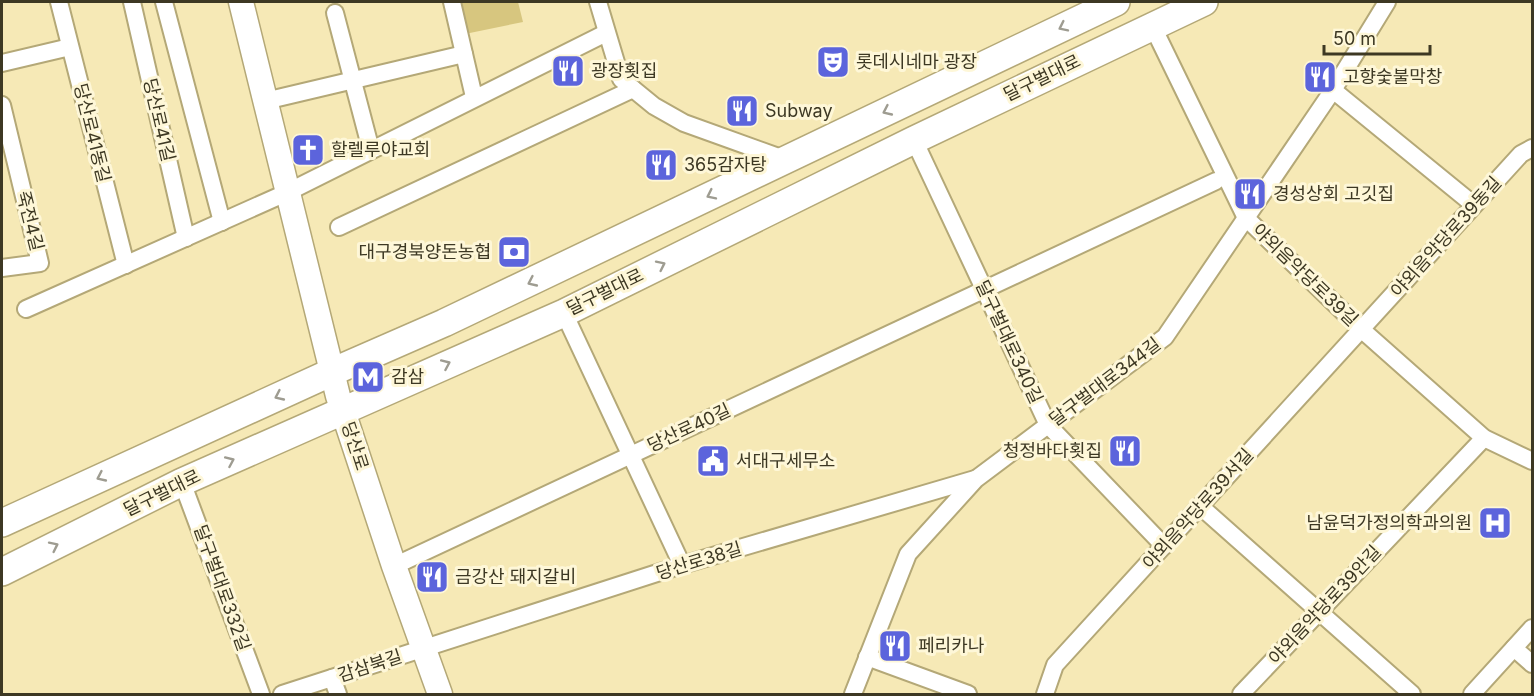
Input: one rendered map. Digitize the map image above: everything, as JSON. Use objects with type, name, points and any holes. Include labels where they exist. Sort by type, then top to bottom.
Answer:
[{"type":"main road","name":"당산로","points":[[241,2],[286,193],[332,372],[394,566],[440,694]]},
{"type":"main road","name":"달구벌대로","points":[[2,523],[444,323],[1116,2]]},
{"type":"main road","name":"달구벌대로","points":[[2,572],[182,482],[564,313],[914,140],[1204,2]]},
{"type":"main road","points":[[416,377],[411,367],[412,359],[416,352],[439,342],[444,334],[444,323]]},
{"type":"street","name":"당산로41동길","points":[[59,2],[126,265]]},
{"type":"street","name":"당산로41길","points":[[132,2],[186,238]]},
{"type":"street","name":"당산로41길","points":[[164,2],[222,222]]},
{"type":"street","points":[[452,2],[474,97]]},
{"type":"street","points":[[598,2],[621,79],[654,106],[684,123],[784,159]]},
{"type":"street","name":"달구벌대로344길","points":[[853,694],[908,554],[975,479],[1165,337],[1334,90],[1387,2]]},
{"type":"street","points":[[335,13],[371,150]]},
{"type":"street","name":"야외음악당로39길","points":[[1152,25],[1246,218],[1361,329],[1484,438],[1533,461]]},
{"type":"street","points":[[26,309],[286,193],[606,33]]},
{"type":"street","points":[[2,63],[70,47]]},
{"type":"street","points":[[265,102],[464,54]]},
{"type":"street","points":[[339,227],[633,89]]},
{"type":"street","points":[[1334,90],[1474,205]]},
{"type":"street","name":"죽전4길","points":[[2,105],[40,263],[2,268]]},
{"type":"street","name":"달구벌대로340길","points":[[914,140],[1048,424],[1164,546]]},
{"type":"street","name":"야외음악당로39동길","points":[[1361,329],[1521,154],[1533,148]]},
{"type":"street","points":[[984,289],[1216,181]]},
{"type":"street","name":"당산로40길","points":[[394,566],[984,289]]},
{"type":"street","points":[[564,313],[682,565]]},
{"type":"street","name":"야외음악당로39서길","points":[[1045,694],[1055,665],[1361,329]]},
{"type":"street","name":"야외음악당로39안길","points":[[1241,694],[1484,438]]},
{"type":"street","name":"당산로38길","points":[[424,649],[682,565],[975,479]]},
{"type":"street","name":"달구벌대로332길","points":[[182,482],[261,694]]},
{"type":"street","points":[[1200,506],[1412,694]]},
{"type":"street","points":[[1472,694],[1533,628]]},
{"type":"street","points":[[1514,648],[1533,664]]},
{"type":"street","name":"감삼북길","points":[[282,694],[424,649]]},
{"type":"street","points":[[867,657],[968,694]]},
{"type":"street","points":[[332,678],[338,694]]},
{"type":"shaded area","points":[[452,2],[518,2],[523,22],[460,35]]},
{"type":"place","name":"롯데시네마 광장","points":[[833,62]]},
{"type":"place","name":"광장횟집","points":[[568,71]]},
{"type":"place","name":"고향숯불막창","points":[[1320,77]]},
{"type":"place","name":"Subway","points":[[742,111]]},
{"type":"place","name":"할렐루야교회","points":[[308,150]]},
{"type":"place","name":"365감자탕","points":[[661,165]]},
{"type":"place","name":"경성상회 고깃집","points":[[1250,194]]},
{"type":"place","name":"대구경북양돈농협","points":[[514,252]]},
{"type":"place","name":"감삼","points":[[368,377]]},
{"type":"place","name":"청정바다횟집","points":[[1125,451]]},
{"type":"place","name":"서대구세무소","points":[[713,461]]},
{"type":"place","name":"남윤덕가정의학과의원","points":[[1495,523]]},
{"type":"place","name":"금강산 돼지갈비","points":[[432,577]]},
{"type":"place","name":"페리카나","points":[[895,646]]}]
